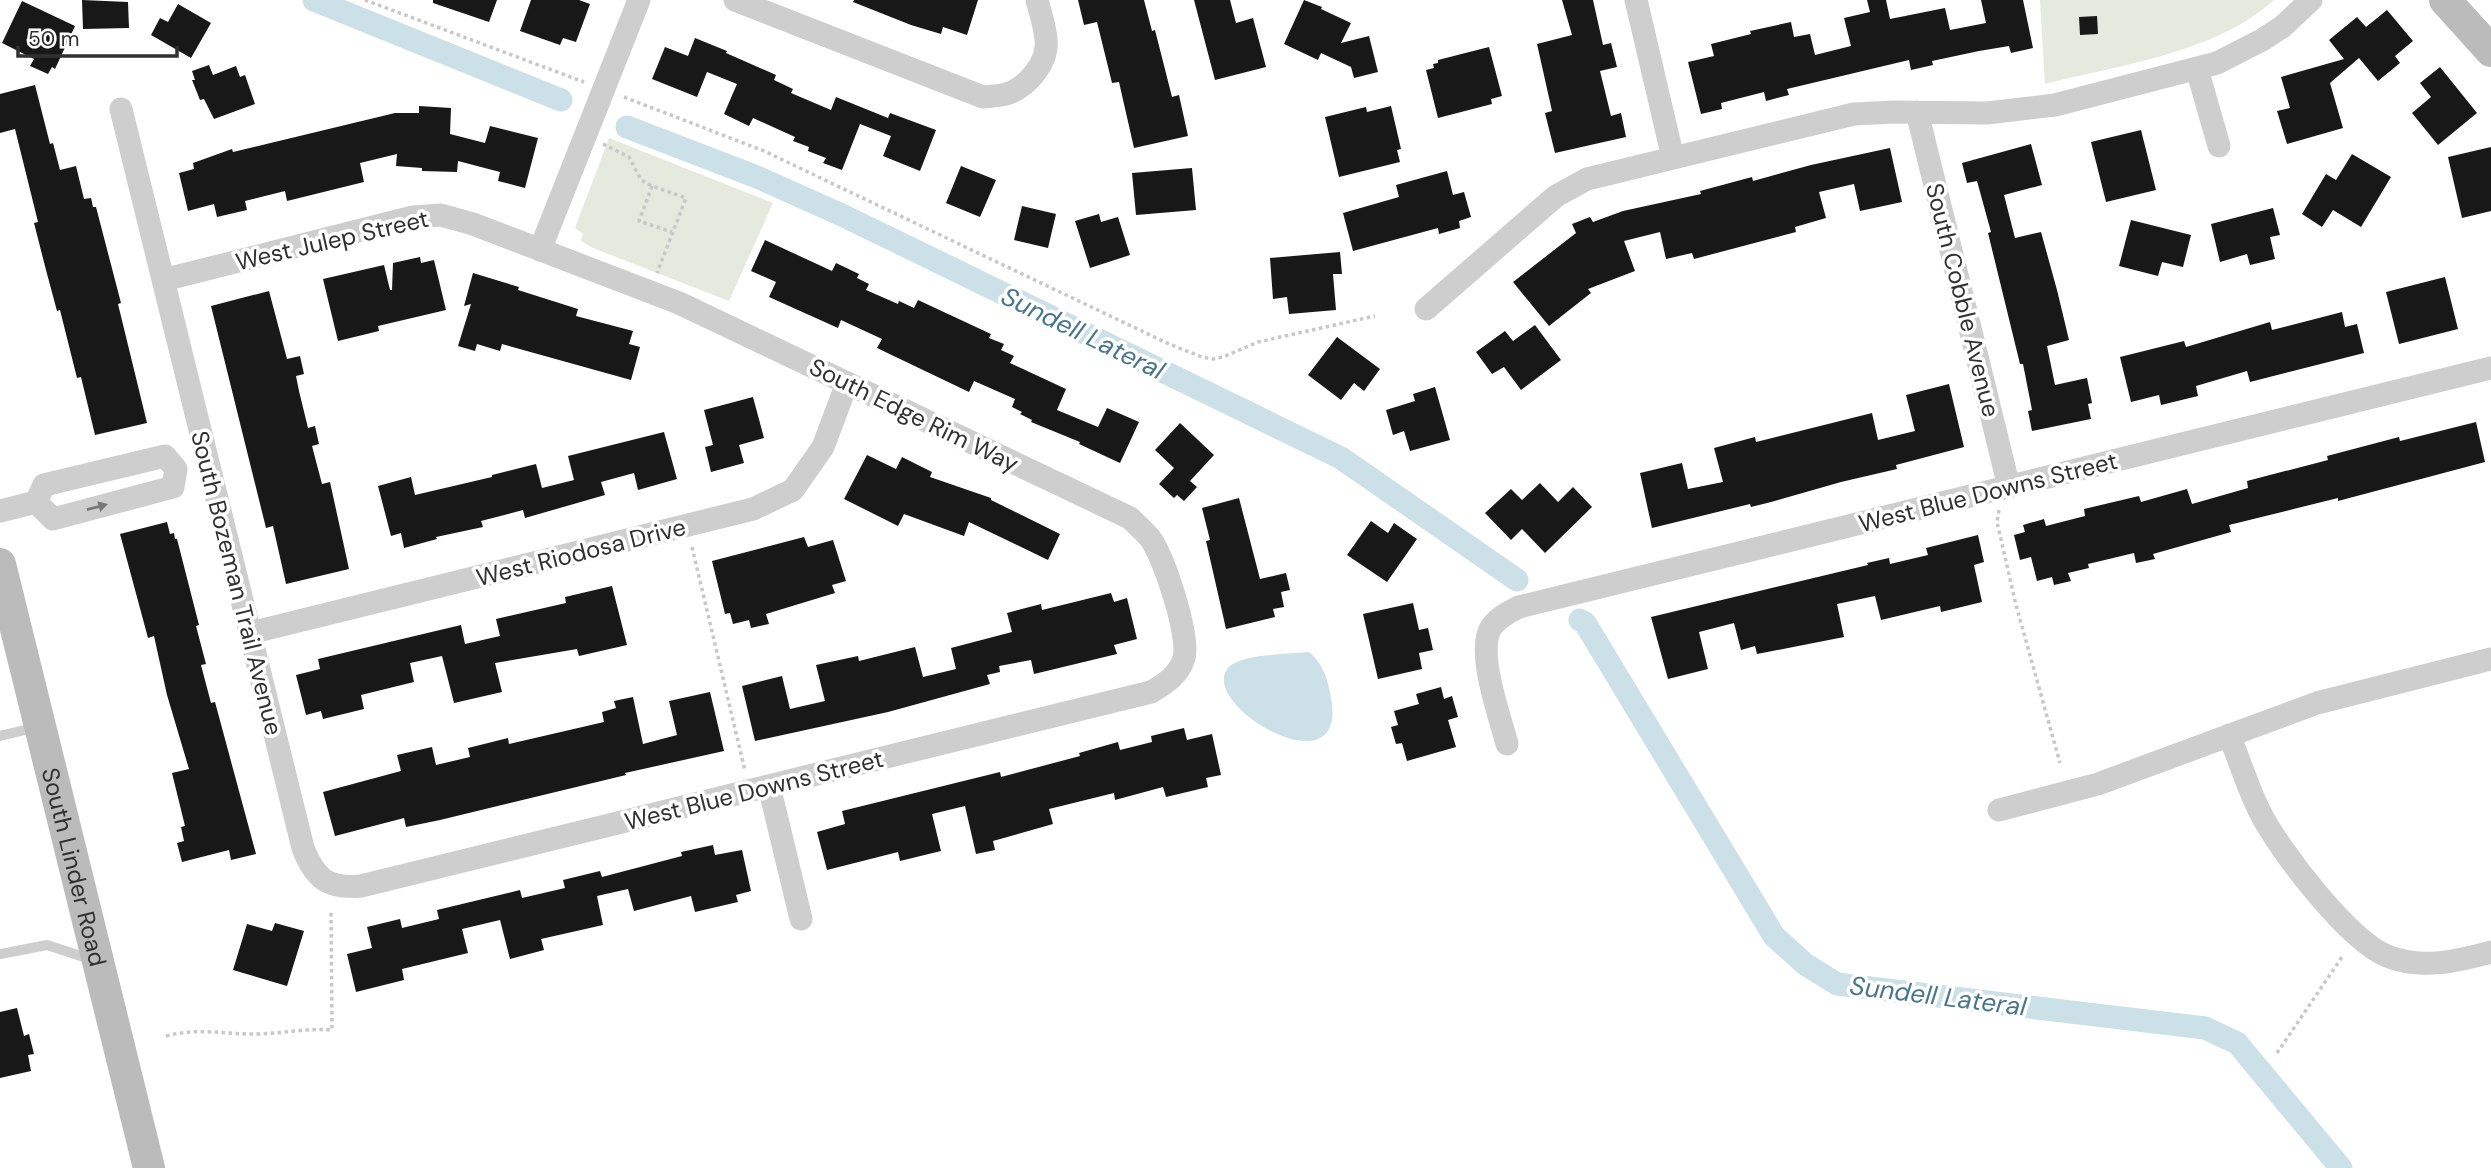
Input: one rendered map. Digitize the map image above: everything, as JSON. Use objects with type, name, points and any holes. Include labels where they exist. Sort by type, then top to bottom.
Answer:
[{"type":"street","points":[[540,250],[639,0]]},
{"type":"street","points":[[735,0],[983,97],[1005,94],[1023,86],[1036,71],[1044,56],[1047,41],[1037,0]]},
{"type":"street","points":[[1636,0],[1673,158]]},
{"type":"street","points":[[1426,309],[1556,195],[1587,179],[1854,114],[1987,113],[2055,105],[2217,63],[2282,27],[2311,0]]},
{"type":"street","points":[[2445,0],[2491,51]]},
{"type":"street","points":[[2197,69],[2218,146]]},
{"type":"street","name":"South Bozeman Trail Avenue","points":[[121,109],[303,848],[310,867],[323,880]]},
{"type":"street","name":"South Cobble Avenue","points":[[1917,112],[2004,497]]},
{"type":"street","name":"West Julep Street","points":[[163,279],[413,217],[441,215],[473,224],[540,250]]},
{"type":"street","name":"South Edge Rim Way","points":[[540,250],[679,303],[1130,518],[1150,539],[1166,568],[1186,645],[1178,671]]},
{"type":"street","name":"West Blue Downs Street","points":[[1507,744],[1487,663],[1486,645],[1491,627],[1504,615],[1519,607],[2004,497],[2491,368]]},
{"type":"street","name":"West Riodosa Drive","points":[[250,633],[753,509],[793,490],[823,447],[847,383]]},
{"type":"street","points":[[165,456],[176,469],[173,487],[53,519],[36,502],[44,485],[165,456]]},
{"type":"street","points":[[176,469],[207,461]]},
{"type":"street","points":[[0,511],[36,502]]},
{"type":"street","name":"South Linder Road","points":[[0,564],[149,1168]]},
{"type":"street","points":[[1999,810],[2098,784],[2317,702],[2491,659]]},
{"type":"street","name":"West Blue Downs Street","points":[[323,880],[342,887],[361,886],[1151,692],[1167,683],[1178,671]]},
{"type":"street","points":[[2229,735],[2261,813],[2280,847],[2340,920],[2368,945],[2388,957],[2419,963],[2449,963],[2491,952]]},
{"type":"street","points":[[769,786],[802,919]]},
{"type":"lane","points":[[0,736],[40,726]]},
{"type":"lane","points":[[0,954],[47,945],[99,962]]},
{"type":"path","points":[[365,0],[764,151],[1202,358],[1223,357],[1258,342],[1375,316]]},
{"type":"path","points":[[603,144],[629,157],[641,180],[686,198],[656,275]]},
{"type":"path","points":[[652,186],[639,220],[672,232]]},
{"type":"path","points":[[2004,497],[1997,522],[2016,605],[2060,763]]},
{"type":"path","points":[[691,545],[746,772]]},
{"type":"path","points":[[166,1036],[202,1030],[261,1034],[303,1029],[332,1030],[331,910]]},
{"type":"path","points":[[2277,1053],[2342,957]]},
{"type":"shaded area","points":[[2040,0],[2274,0],[2251,18],[2196,45],[2166,55],[2045,84]]},
{"type":"shaded area","points":[[609,138],[773,203],[729,301],[581,241],[583,234],[575,228]]},
{"type":"shaded area","points":[[1309,652],[1323,669],[1332,704],[1329,729],[1315,740],[1294,740],[1270,731],[1248,716],[1231,699],[1224,681],[1230,666],[1256,657]]},
{"type":"building","points":[[82,0],[128,2],[129,28],[83,29]]},
{"type":"building","points":[[433,0],[497,0],[489,22],[433,3]]},
{"type":"building","points":[[531,0],[579,0],[590,4],[576,42],[563,38],[560,45],[520,31]]},
{"type":"building","points":[[978,0],[967,35],[943,27],[941,34],[911,25],[853,2]]},
{"type":"building","points":[[1078,0],[1144,0],[1152,31],[1155,30],[1172,97],[1179,95],[1188,136],[1134,148],[1119,82],[1112,83],[1097,22],[1084,25]]},
{"type":"building","points":[[1194,0],[1230,0],[1236,23],[1253,18],[1266,67],[1215,80]]},
{"type":"building","points":[[1304,0],[1351,23],[1341,43],[1369,36],[1378,72],[1354,78],[1351,67],[1321,53],[1318,60],[1284,44]]},
{"type":"building","points":[[1562,0],[1593,0],[1603,45],[1611,43],[1617,67],[1600,71],[1611,116],[1621,113],[1626,137],[1555,153],[1545,113],[1552,111],[1537,44],[1572,35]]},
{"type":"building","points":[[1867,0],[1886,0],[1890,19],[1945,8],[1950,30],[1986,23],[1981,0],[2023,0],[2033,48],[2011,53],[2009,46],[1979,51],[1932,61],[1933,65],[1911,70],[1909,60],[1787,89],[1789,95],[1766,101],[1764,92],[1721,103],[1722,109],[1701,114],[1688,62],[1714,56],[1711,44],[1751,34],[1750,31],[1791,22],[1794,37],[1810,34],[1815,55],[1851,46],[1844,18],[1870,12]]},
{"type":"building","points":[[22,1],[75,26],[55,69],[52,67],[48,74],[30,66],[34,59],[2,43]]},
{"type":"building","points":[[178,4],[211,23],[191,58],[151,35],[160,18],[168,22]]},
{"type":"building","points":[[2387,10],[2413,41],[2395,56],[2400,63],[2378,81],[2359,58],[2330,83],[2343,128],[2287,144],[2277,111],[2290,108],[2281,77],[2344,59],[2329,40],[2357,17],[2366,27]]},
{"type":"building","points":[[2097,16],[2098,34],[2080,35],[2079,17]]},
{"type":"building","points":[[695,38],[776,75],[774,80],[793,89],[791,93],[831,110],[836,97],[888,118],[890,113],[936,130],[920,171],[883,156],[891,136],[860,124],[842,170],[823,163],[826,158],[793,141],[795,137],[753,118],[749,126],[724,114],[737,84],[707,72],[697,97],[652,79],[665,47],[688,56]]},
{"type":"building","points":[[1489,47],[1502,96],[1491,99],[1492,104],[1438,118],[1426,70],[1434,68],[1433,64],[1438,63],[1438,60]]},
{"type":"building","points":[[209,65],[213,75],[236,66],[240,77],[245,75],[255,104],[214,119],[204,99],[200,100],[192,80],[195,80],[192,71]]},
{"type":"building","points":[[2440,67],[2477,113],[2438,145],[2412,113],[2431,97],[2420,83]]},
{"type":"building","points":[[35,85],[50,144],[53,143],[60,170],[76,166],[84,199],[91,198],[93,207],[96,207],[121,303],[118,304],[147,423],[95,435],[81,377],[77,378],[60,310],[57,311],[46,270],[34,223],[38,222],[15,129],[0,133],[0,94]]},
{"type":"building","points":[[419,106],[451,108],[450,134],[485,143],[490,126],[538,138],[525,188],[498,181],[500,172],[458,161],[457,172],[422,171],[422,168],[396,166],[397,154],[360,163],[364,182],[287,201],[285,191],[245,201],[247,210],[217,217],[214,204],[188,211],[179,173],[194,169],[193,163],[232,149],[233,152],[395,113],[419,113]]},
{"type":"building","points":[[1391,106],[1401,149],[1397,150],[1400,162],[1339,177],[1325,117],[1366,107],[1367,112]]},
{"type":"building","points":[[2141,130],[2156,190],[2106,202],[2091,142]]},
{"type":"building","points":[[2031,144],[2042,185],[2004,195],[2015,238],[2041,232],[2057,290],[2069,340],[2047,346],[2055,385],[2087,378],[2092,403],[2088,404],[2091,419],[2032,431],[2028,411],[2032,410],[2023,364],[2020,364],[1988,233],[1991,232],[1977,181],[1967,183],[1962,163]]},
{"type":"building","points":[[2491,147],[2491,211],[2462,218],[2448,157]]},
{"type":"building","points":[[1890,148],[1902,202],[1860,211],[1854,184],[1819,192],[1826,218],[1795,227],[1796,232],[1694,259],[1692,253],[1666,259],[1660,232],[1624,241],[1635,271],[1588,289],[1591,293],[1549,326],[1513,282],[1576,233],[1572,224],[1590,217],[1593,222],[1623,211],[1701,194],[1700,191],[1752,177],[1753,181]]},
{"type":"building","points":[[2352,154],[2391,177],[2361,227],[2333,210],[2322,227],[2302,214],[2326,174],[2336,180]]},
{"type":"building","points":[[961,166],[996,180],[980,217],[946,203]]},
{"type":"building","points":[[1192,168],[1196,210],[1136,215],[1132,173]]},
{"type":"building","points":[[1447,171],[1453,195],[1464,192],[1471,217],[1459,221],[1460,228],[1439,234],[1438,228],[1353,251],[1343,213],[1399,197],[1396,185]]},
{"type":"building","points":[[1022,206],[1056,214],[1048,248],[1014,240]]},
{"type":"building","points":[[2273,208],[2280,235],[2270,237],[2275,259],[2250,265],[2247,254],[2220,262],[2211,224]]},
{"type":"building","points":[[1099,214],[1101,222],[1118,217],[1130,255],[1090,268],[1075,221]]},
{"type":"building","points":[[2131,220],[2191,235],[2183,267],[2162,262],[2158,276],[2119,266]]},
{"type":"building","points":[[765,240],[832,271],[836,263],[859,274],[857,278],[869,284],[866,290],[898,304],[899,301],[914,308],[918,300],[991,334],[989,338],[1004,344],[1001,350],[1014,356],[1010,363],[1066,389],[1057,410],[1098,427],[1107,408],[1139,422],[1120,463],[1079,444],[1080,442],[1031,422],[1032,420],[1020,414],[1022,412],[1012,407],[1015,399],[974,381],[969,392],[877,348],[882,339],[841,320],[838,328],[769,297],[776,282],[751,271]]},
{"type":"building","points":[[1340,252],[1342,274],[1333,274],[1336,310],[1289,314],[1287,297],[1273,299],[1270,258]]},
{"type":"building","points":[[420,257],[421,263],[434,260],[446,310],[378,326],[379,331],[338,341],[323,279],[384,265],[392,290],[393,263]]},
{"type":"building","points":[[473,273],[578,309],[576,316],[633,331],[629,344],[640,347],[631,380],[502,344],[500,351],[477,344],[475,351],[458,346],[471,304],[464,306]]},
{"type":"building","points":[[2445,277],[2458,329],[2399,344],[2386,292]]},
{"type":"building","points":[[269,291],[287,359],[300,356],[304,374],[296,376],[299,391],[308,428],[315,426],[319,444],[312,446],[322,484],[330,482],[349,569],[286,584],[273,526],[266,528],[211,306]]},
{"type":"building","points":[[2342,312],[2345,327],[2357,324],[2364,353],[2250,382],[2247,371],[2196,386],[2198,396],[2161,405],[2159,395],[2131,402],[2120,357],[2184,341],[2186,347],[2270,322],[2272,330]]},
{"type":"building","points":[[1535,325],[1561,360],[1521,390],[1504,367],[1492,374],[1476,352],[1505,331],[1513,341]]},
{"type":"building","points":[[1337,337],[1380,369],[1364,391],[1354,383],[1341,400],[1308,375]]},
{"type":"building","points":[[1949,384],[1964,447],[1896,465],[1897,469],[1771,502],[1751,507],[1750,504],[1652,528],[1640,473],[1682,463],[1688,489],[1723,482],[1714,448],[1755,437],[1756,442],[1872,413],[1878,440],[1915,431],[1906,395]]},
{"type":"building","points":[[1435,387],[1450,440],[1410,451],[1404,431],[1393,435],[1386,410],[1415,401],[1413,394]]},
{"type":"building","points":[[753,397],[764,438],[739,445],[744,463],[711,472],[705,447],[713,445],[704,410]]},
{"type":"building","points":[[2476,422],[2485,462],[2338,501],[2338,498],[2229,525],[2231,532],[2153,554],[2155,559],[2136,563],[2134,553],[2088,564],[2089,568],[2068,573],[2071,581],[2054,585],[2052,577],[2037,581],[2031,557],[2020,560],[2014,535],[2025,532],[2023,525],[2044,519],[2046,526],[2085,516],[2084,509],[2139,496],[2141,502],[2187,489],[2192,504],[2248,488],[2247,481],[2328,460],[2327,456],[2399,437],[2400,441]]},
{"type":"building","points":[[1180,423],[1214,455],[1190,481],[1197,487],[1184,501],[1177,495],[1174,498],[1159,484],[1174,468],[1155,450]]},
{"type":"building","points":[[664,432],[677,479],[638,490],[634,473],[601,482],[605,495],[525,518],[523,510],[481,521],[483,527],[436,537],[437,539],[404,548],[401,533],[391,536],[378,486],[411,477],[415,495],[536,464],[542,488],[574,480],[568,456]]},
{"type":"building","points":[[867,455],[896,469],[902,457],[932,472],[930,477],[991,498],[1060,534],[1048,560],[969,522],[964,536],[904,514],[898,526],[844,499]]},
{"type":"building","points":[[1540,483],[1558,502],[1573,487],[1592,507],[1545,553],[1522,529],[1511,540],[1485,513],[1511,489],[1522,500]]},
{"type":"building","points":[[1239,498],[1260,579],[1286,573],[1290,590],[1281,592],[1284,607],[1273,609],[1275,617],[1226,629],[1206,541],[1210,540],[1202,508]]},
{"type":"building","points":[[1371,521],[1388,533],[1394,523],[1417,539],[1387,582],[1347,555]]},
{"type":"building","points":[[167,522],[170,534],[174,533],[177,539],[199,625],[196,626],[206,664],[201,665],[211,703],[215,702],[256,854],[231,860],[229,850],[182,862],[177,843],[184,841],[181,827],[185,826],[172,773],[189,769],[167,695],[154,636],[148,638],[120,534]]},
{"type":"building","points":[[1978,535],[1984,562],[1974,565],[1982,602],[1941,612],[1940,606],[1881,620],[1875,596],[1837,604],[1844,637],[1757,654],[1755,646],[1741,650],[1734,623],[1699,632],[1708,669],[1668,679],[1651,617],[1889,558],[1890,564],[1928,555],[1926,548]]},
{"type":"building","points":[[804,537],[808,547],[833,540],[846,581],[832,585],[835,593],[766,614],[769,624],[751,628],[749,620],[733,624],[730,613],[725,614],[712,561]]},
{"type":"building","points":[[612,586],[627,645],[579,656],[577,649],[495,663],[502,692],[454,703],[442,656],[410,663],[414,682],[361,695],[364,709],[323,719],[321,711],[306,715],[296,675],[320,669],[318,659],[461,625],[465,644],[500,636],[496,619],[566,603],[565,597]]},
{"type":"building","points":[[1111,593],[1114,602],[1127,598],[1137,639],[1114,645],[1117,654],[1034,674],[1031,660],[999,666],[1000,672],[987,675],[990,684],[888,712],[755,741],[742,686],[782,676],[790,709],[825,701],[816,665],[858,656],[859,661],[915,647],[923,677],[956,669],[951,648],[1012,632],[1007,613],[1041,604],[1042,610]]},
{"type":"building","points":[[1413,603],[1419,630],[1428,628],[1433,650],[1419,653],[1422,669],[1378,679],[1363,614]]},
{"type":"building","points":[[1441,687],[1444,699],[1452,696],[1458,717],[1448,720],[1456,747],[1407,761],[1402,743],[1396,744],[1391,727],[1398,725],[1394,711],[1419,704],[1416,694]]},
{"type":"building","points":[[710,692],[724,751],[440,820],[406,827],[404,818],[335,836],[323,792],[401,771],[397,755],[432,747],[436,765],[470,757],[468,748],[508,738],[509,744],[604,722],[602,712],[616,708],[614,701],[633,697],[643,744],[677,735],[669,701]]},
{"type":"building","points":[[1184,728],[1187,740],[1212,734],[1221,775],[1206,778],[1208,787],[1166,797],[1163,787],[1115,800],[1114,793],[1049,809],[1053,824],[993,841],[995,850],[976,854],[965,806],[932,814],[941,851],[900,861],[898,852],[827,870],[817,832],[845,824],[842,811],[1000,772],[1001,777],[1080,756],[1079,753],[1118,742],[1120,750],[1152,742],[1151,736]]},
{"type":"building","points":[[713,845],[715,855],[742,850],[751,891],[736,895],[738,902],[695,912],[691,896],[634,911],[628,889],[597,896],[603,925],[541,939],[544,950],[510,959],[500,920],[462,929],[468,953],[402,969],[404,980],[356,992],[347,954],[372,948],[367,927],[400,919],[402,928],[439,919],[437,910],[520,890],[522,898],[565,888],[563,880],[600,871],[602,877],[682,856],[681,852]]},
{"type":"building","points":[[275,923],[304,931],[287,986],[233,970],[247,924],[272,931]]},
{"type":"building","points":[[17,1008],[24,1036],[29,1034],[34,1054],[28,1055],[31,1071],[0,1078],[0,1012]]},
{"type":"waterway","name":"Sundell Lateral","points":[[314,0],[561,100]]},
{"type":"waterway","name":"Sundell Lateral","points":[[627,127],[757,177],[844,216],[1341,458],[1517,580]]},
{"type":"waterway","name":"Sundell Lateral","points":[[1580,620],[1585,623],[1774,936],[1805,964],[1837,984],[2205,1028],[2237,1043],[2341,1168]]}]
